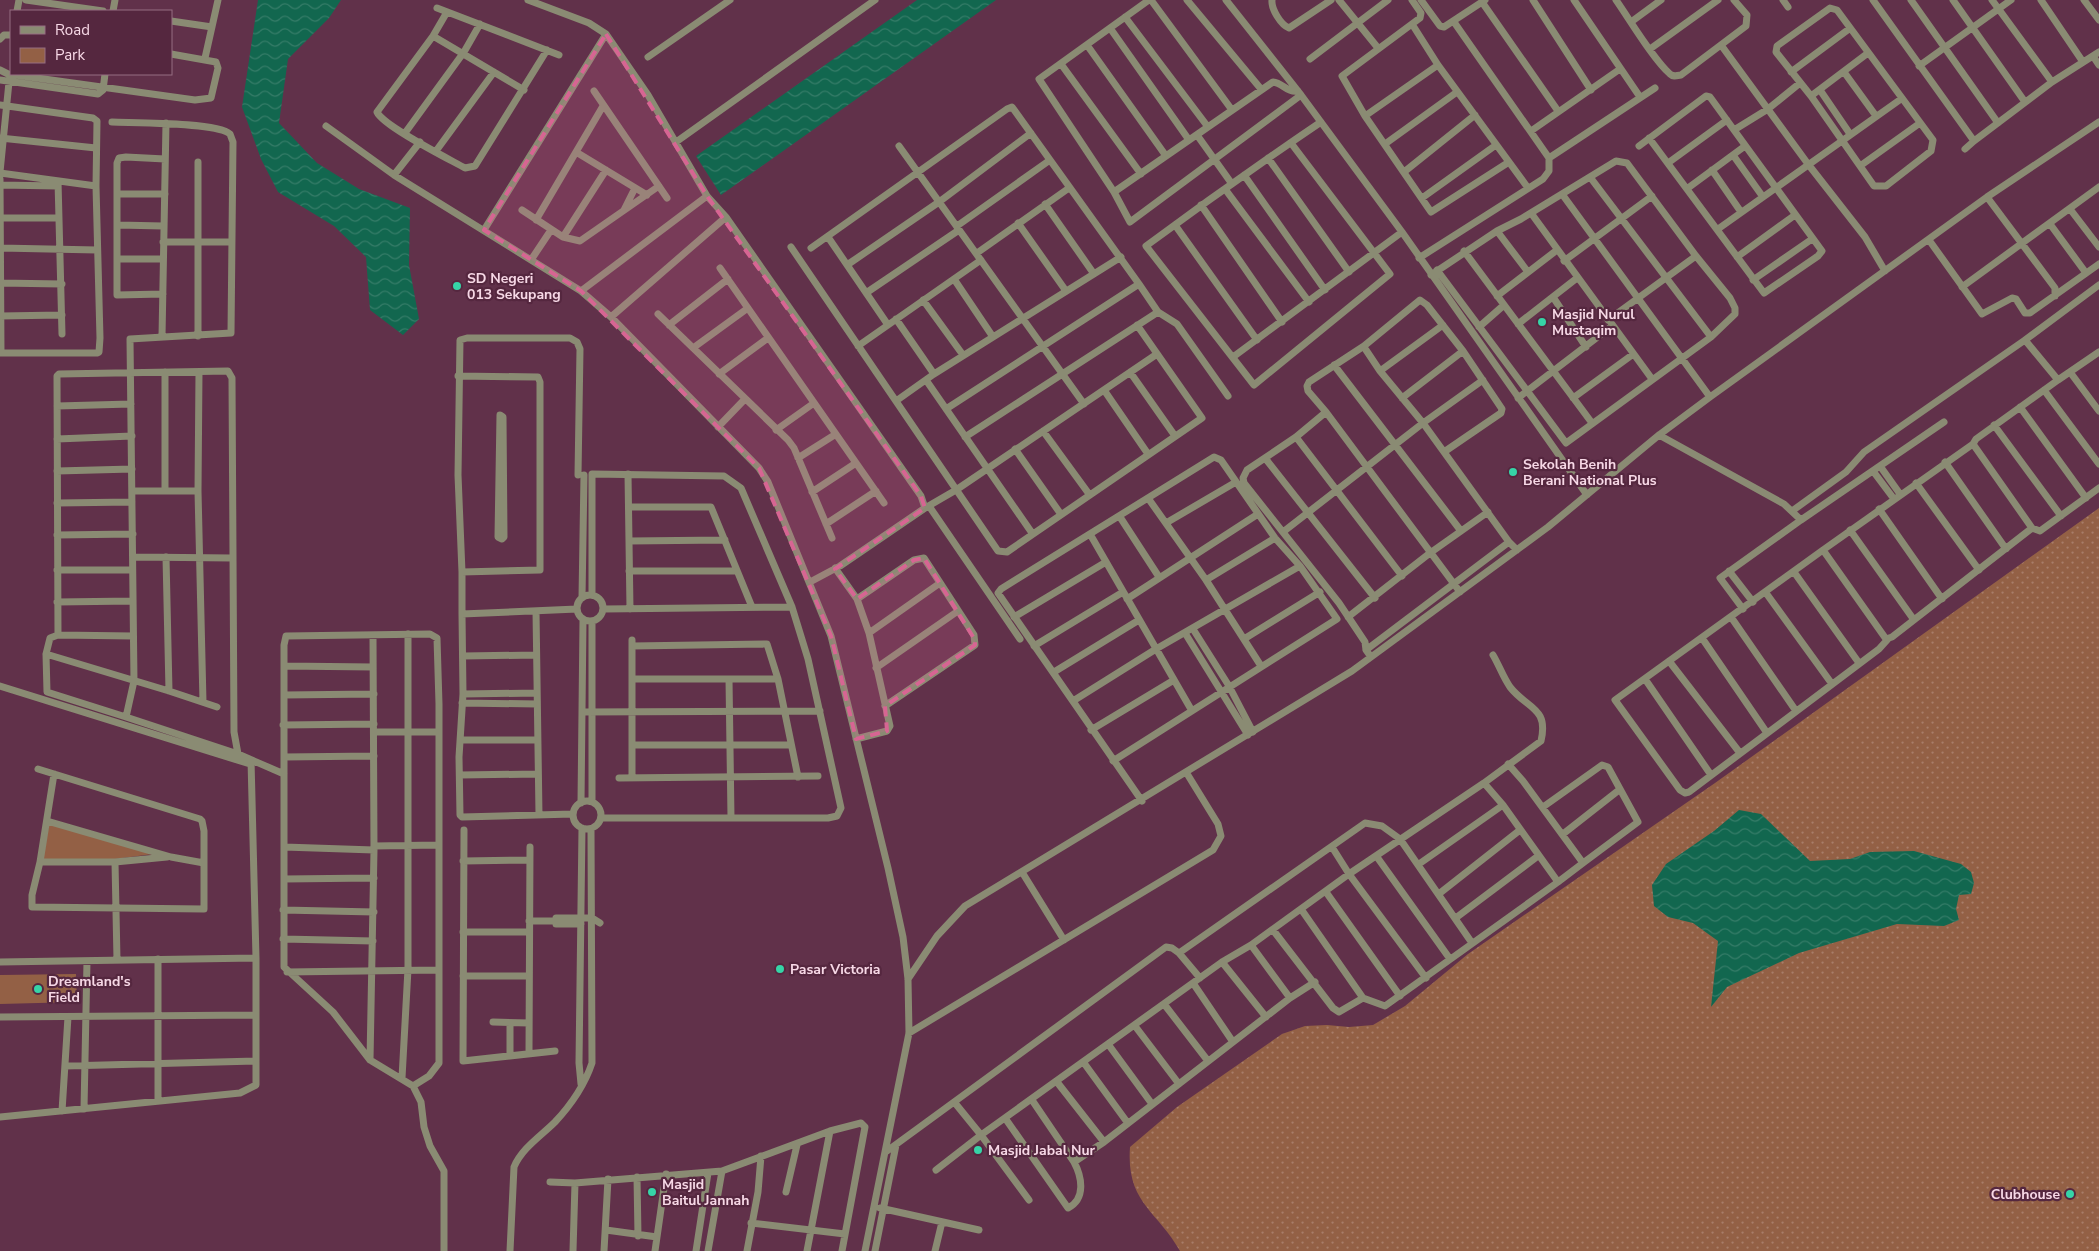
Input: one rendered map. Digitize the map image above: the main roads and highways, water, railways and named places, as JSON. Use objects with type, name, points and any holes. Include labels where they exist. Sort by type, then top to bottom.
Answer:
[{"type":"water","points":[[258,0],[341,0],[329,18],[288,59],[279,123],[317,163],[359,189],[410,208],[409,265],[419,319],[403,335],[370,310],[366,257],[334,226],[278,192],[261,159],[242,107]]},
{"type":"water","points":[[917,0],[996,0],[721,195],[696,156]]},
{"type":"water","points":[[1739,810],[1761,814],[1810,861],[1850,859],[1870,852],[1914,851],[1961,864],[1971,872],[1974,883],[1971,894],[1959,895],[1956,909],[1959,920],[1944,926],[1897,924],[1799,953],[1727,987],[1711,1007],[1718,941],[1693,923],[1668,917],[1654,906],[1652,885],[1666,864],[1714,831]]},
{"type":"place","name":"SD Negeri 013 Sekupang","points":[[457,286]]},
{"type":"place","name":"Masjid Nurul Mustaqim","points":[[1542,322]]},
{"type":"place","name":"Sekolah Benih Berani National Plus","points":[[1513,472]]},
{"type":"place","name":"Pasar Victoria","points":[[780,969]]},
{"type":"place","name":"Dreamland's Field","points":[[38,989]]},
{"type":"place","name":"Masjid Jabal Nur","points":[[978,1150]]},
{"type":"place","name":"Masjid Baitul Jannah","points":[[652,1192]]},
{"type":"place","name":"Clubhouse","points":[[2070,1194]]}]
